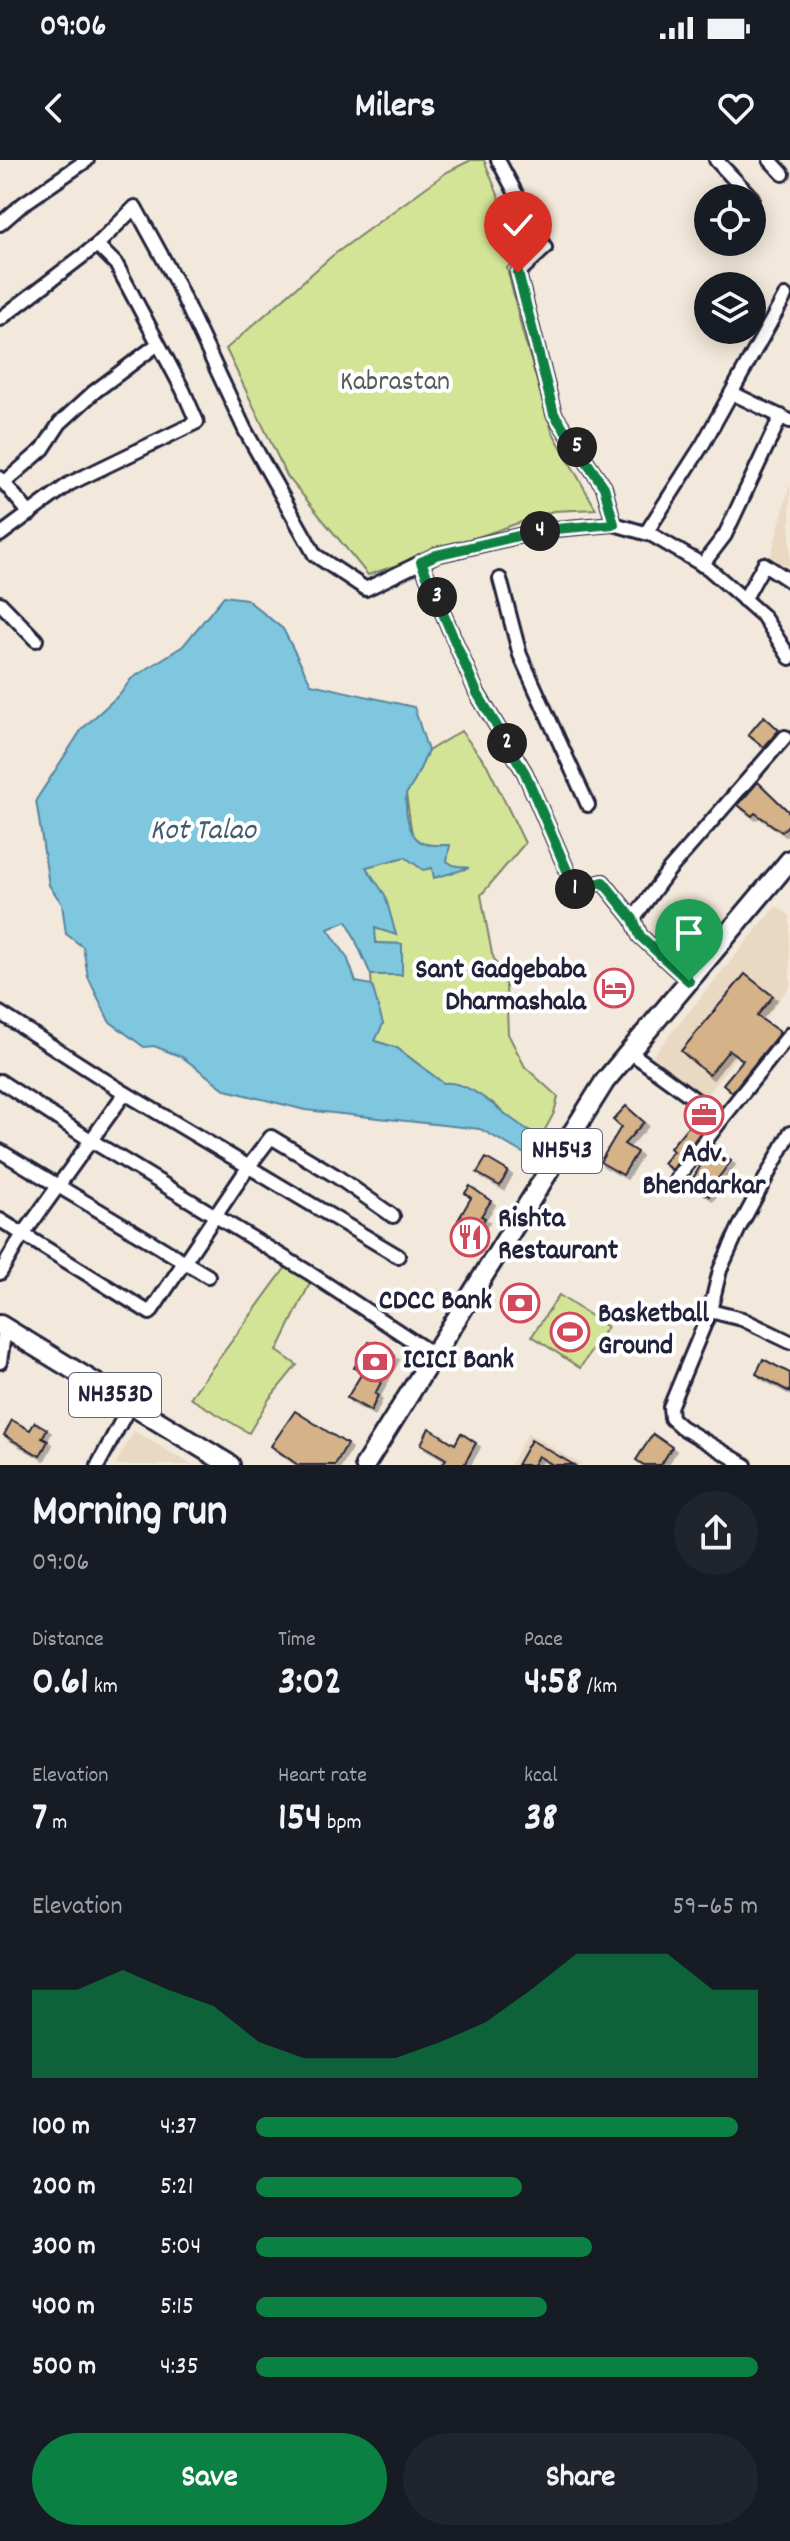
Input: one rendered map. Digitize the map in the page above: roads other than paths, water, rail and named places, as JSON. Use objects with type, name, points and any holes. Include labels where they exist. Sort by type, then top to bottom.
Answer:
[{"type":"highway","name":"NH543","points":[[365,1465],[605,1081],[790,860]]},
{"type":"highway","name":"NH353D","points":[[2,1327],[230,1465]]},
{"type":"street","points":[[0,224],[23,204],[87,160]]},
{"type":"street","points":[[498,160],[545,248],[518,273],[554,414],[604,487],[614,524]]},
{"type":"street","points":[[716,160],[739,184]]},
{"type":"street","points":[[770,160],[783,174]]},
{"type":"street","points":[[0,319],[97,245],[135,207],[176,282],[245,430],[315,555],[366,589],[436,555],[544,530],[614,524],[646,533],[702,565],[763,616],[790,658]]},
{"type":"street","points":[[0,535],[69,484],[197,422],[116,264],[97,245]]},
{"type":"street","points":[[646,533],[690,467],[785,296]]},
{"type":"street","points":[[30,514],[2,480],[43,449],[60,423],[94,392],[158,344]]},
{"type":"street","points":[[702,565],[725,535],[785,418],[732,393]]},
{"type":"street","points":[[421,562],[477,693],[525,773],[575,889],[603,882],[633,919],[640,936],[689,981]]},
{"type":"street","points":[[744,600],[764,564],[790,581]]},
{"type":"street","points":[[500,579],[520,655],[588,805]]},
{"type":"street","points":[[0,603],[36,640]]},
{"type":"street","points":[[633,919],[669,870],[785,737]]},
{"type":"street","points":[[0,1013],[125,1093],[398,1256]]},
{"type":"street","points":[[677,1178],[790,1034]]},
{"type":"street","points":[[630,1052],[722,1119]]},
{"type":"street","points":[[0,1081],[92,1141],[308,1272],[434,1355]]},
{"type":"street","points":[[0,1273],[24,1234],[125,1093]]},
{"type":"street","points":[[745,1465],[681,1427],[671,1418],[670,1407],[710,1311],[720,1270],[790,1133]]},
{"type":"street","points":[[0,1220],[150,1313],[271,1137],[336,1176],[393,1216]]},
{"type":"street","points":[[0,1151],[208,1276]]},
{"type":"street","points":[[710,1311],[742,1319],[790,1342]]},
{"type":"street","points":[[0,1362],[2,1327]]},
{"type":"street","points":[[98,1465],[130,1405]]},
{"type":"water","name":"Kot Talao","points":[[224,596],[246,599],[283,629],[311,684],[414,707],[428,751],[406,794],[410,828],[423,843],[450,845],[447,861],[469,868],[434,878],[432,868],[423,870],[405,857],[366,867],[385,895],[396,935],[375,928],[376,943],[402,944],[402,975],[371,975],[347,921],[328,929],[347,957],[356,982],[372,985],[383,1024],[375,1041],[397,1048],[443,1083],[466,1087],[532,1132],[535,1148],[525,1154],[480,1129],[305,1110],[226,1090],[182,1057],[154,1046],[144,1047],[109,1021],[88,977],[83,947],[66,934],[62,904],[49,885],[36,800],[82,729],[121,693],[131,679],[183,646]]},
{"type":"place","name":"Sant Gadgebaba Dharmashala","points":[[614,988]]},
{"type":"place","name":"Adv. Bhendarkar","points":[[704,1115]]},
{"type":"place","name":"Rishta Restaurant","points":[[470,1237]]},
{"type":"place","name":"CDCC Bank","points":[[520,1303]]},
{"type":"place","name":"Basketball Ground","points":[[570,1332]]},
{"type":"place","name":"ICICI Bank","points":[[375,1362]]},
{"type":"park label","name":"Kabrastan","points":[[395,384]]}]
